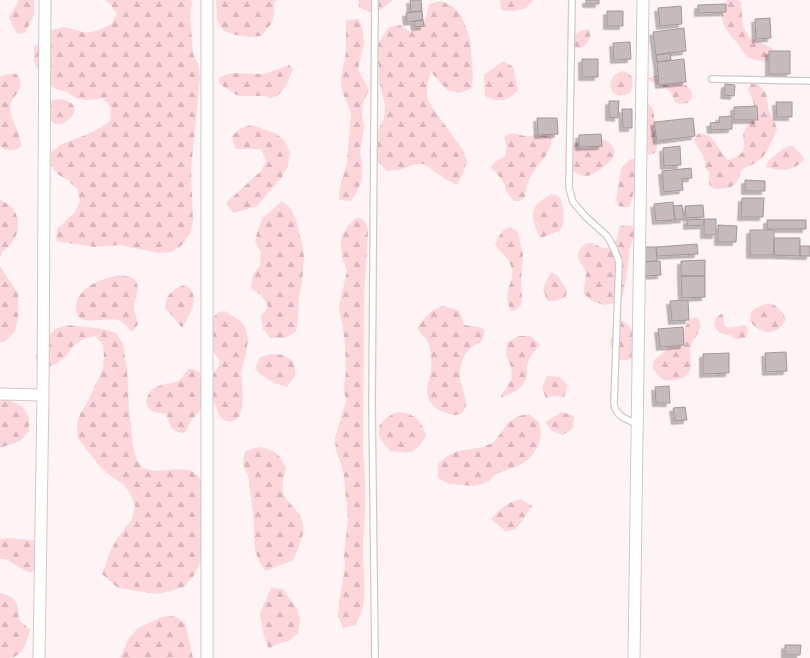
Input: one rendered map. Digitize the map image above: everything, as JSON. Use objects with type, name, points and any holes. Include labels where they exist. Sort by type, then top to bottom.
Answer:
[{"type":"street","points":[[38,658],[44,395],[45,0]]},
{"type":"street","points":[[207,0],[207,658]]},
{"type":"street","points":[[634,658],[643,0]]},
{"type":"street","points":[[0,394],[44,395]]},
{"type":"lane","points":[[375,0],[372,404],[375,658]]},
{"type":"lane","points":[[572,0],[569,188],[573,202],[586,217],[607,236],[614,248],[619,262],[614,408],[618,414],[625,419],[637,424]]},
{"type":"lane","points":[[712,79],[810,81]]},
{"type":"green space","points":[[19,0],[34,0],[34,13],[25,33],[18,34],[9,17]]},
{"type":"green space","points":[[105,0],[191,0],[192,3],[190,16],[193,54],[199,66],[200,79],[191,169],[193,221],[190,234],[182,245],[172,252],[159,253],[120,245],[94,247],[56,241],[57,229],[75,212],[80,201],[77,189],[68,180],[57,174],[50,164],[51,152],[62,144],[88,134],[110,121],[111,108],[103,98],[90,100],[77,99],[67,92],[55,89],[38,71],[34,60],[34,47],[52,30],[64,27],[87,33],[99,30],[111,24],[117,14]]},
{"type":"green space","points":[[216,0],[277,0],[274,2],[273,17],[269,28],[261,36],[249,37],[224,31],[217,20]]},
{"type":"green space","points":[[358,0],[393,0],[382,9],[371,13],[359,7]]},
{"type":"green space","points":[[500,0],[533,0],[526,8],[514,11],[501,10]]},
{"type":"green space","points":[[727,0],[738,0],[741,2],[743,27],[750,38],[772,48],[772,62],[756,60],[748,57],[726,29],[722,19],[722,13]]},
{"type":"green space","points":[[441,1],[452,6],[461,15],[470,39],[473,75],[472,88],[460,93],[447,90],[431,72],[427,85],[427,98],[433,109],[463,150],[467,161],[457,185],[445,179],[424,164],[412,165],[400,170],[387,171],[369,152],[372,140],[384,118],[385,105],[379,80],[379,68],[375,48],[389,27],[400,25],[410,32],[424,21],[429,4]]},
{"type":"green space","points":[[359,19],[363,32],[364,44],[358,69],[369,90],[363,102],[362,114],[364,126],[360,152],[362,178],[358,190],[351,201],[339,200],[340,187],[347,163],[351,113],[342,91],[341,79],[346,52],[346,20]]},
{"type":"green space","points":[[589,29],[589,39],[584,46],[576,48],[568,45],[571,38],[576,34]]},
{"type":"green space","points":[[503,61],[513,67],[518,90],[507,99],[495,100],[485,96],[484,75]]},
{"type":"green space","points":[[289,65],[293,69],[286,86],[277,96],[271,98],[265,96],[236,95],[220,84],[219,78],[231,73],[264,74]]},
{"type":"green space","points":[[624,71],[632,77],[632,89],[626,95],[618,95],[613,93],[610,86],[613,77]]},
{"type":"green space","points":[[8,74],[16,74],[20,82],[19,89],[10,106],[12,118],[21,144],[18,149],[14,150],[5,149],[0,146],[0,77]]},
{"type":"green space","points":[[658,75],[687,86],[692,93],[691,100],[684,104],[675,102],[671,93],[667,89],[646,79]]},
{"type":"green space","points":[[757,83],[766,93],[769,112],[777,129],[775,135],[763,157],[741,171],[735,184],[724,189],[714,189],[709,184],[709,172],[705,168],[705,159],[697,147],[694,139],[698,134],[708,135],[728,160],[739,155],[744,147],[743,134],[752,119],[754,111],[748,89],[751,84]]},
{"type":"green space","points":[[63,99],[68,101],[74,107],[73,115],[67,121],[56,124],[48,118],[49,101]]},
{"type":"green space","points":[[643,103],[649,104],[653,110],[657,147],[655,153],[648,155],[636,120],[636,113]]},
{"type":"green space","points":[[251,125],[275,133],[284,140],[290,153],[288,166],[282,177],[257,206],[233,213],[226,203],[261,171],[266,161],[261,149],[235,149],[232,136],[241,128]]},
{"type":"green space","points":[[543,131],[549,133],[552,139],[551,145],[545,157],[532,173],[527,185],[525,197],[520,201],[514,201],[506,191],[502,180],[491,167],[495,162],[505,156],[506,143],[504,138],[508,135],[514,134],[531,136]]},
{"type":"green space","points":[[601,139],[613,146],[615,151],[611,160],[593,174],[583,176],[574,172],[569,167],[567,147],[574,143],[585,143]]},
{"type":"green space","points":[[788,146],[793,146],[802,155],[804,160],[800,164],[786,170],[766,167],[768,161]]},
{"type":"green space","points":[[635,158],[640,161],[630,207],[618,206],[616,200],[621,169],[629,160]]},
{"type":"green space","points":[[551,194],[558,196],[562,202],[563,226],[559,231],[541,238],[533,219],[533,211],[539,202]]},
{"type":"green space","points":[[0,199],[14,210],[18,219],[18,230],[14,240],[3,251],[0,258]]},
{"type":"green space","points":[[282,201],[291,209],[296,220],[302,244],[304,257],[302,283],[299,295],[296,332],[285,338],[270,338],[263,329],[261,317],[268,306],[261,295],[251,288],[253,275],[260,265],[261,253],[255,241],[263,218]]},
{"type":"green space","points":[[356,218],[363,219],[368,231],[364,298],[364,598],[361,614],[355,625],[343,628],[338,616],[345,567],[344,555],[348,519],[343,470],[336,450],[335,438],[346,401],[344,389],[346,369],[345,342],[339,307],[347,271],[342,258],[341,239],[347,227]]},
{"type":"green space","points":[[626,225],[632,226],[636,230],[630,248],[622,299],[617,303],[604,305],[592,301],[584,294],[586,275],[579,260],[578,253],[586,243],[592,243],[602,248],[611,246],[616,241],[619,227]]},
{"type":"green space","points":[[510,227],[516,230],[519,236],[523,254],[521,305],[512,312],[508,305],[507,299],[512,278],[511,266],[506,257],[495,245],[502,232]]},
{"type":"green space","points":[[0,266],[18,294],[18,319],[15,332],[4,342],[0,342]]},
{"type":"green space","points":[[551,272],[557,275],[567,290],[566,296],[562,299],[547,301],[543,288]]},
{"type":"green space","points":[[119,275],[131,277],[135,280],[138,287],[134,307],[138,324],[132,332],[118,320],[86,320],[80,318],[77,314],[77,300],[89,286],[98,281]]},
{"type":"green space","points":[[185,285],[190,289],[194,300],[191,312],[182,328],[165,307],[167,299],[171,293],[177,288]]},
{"type":"green space","points":[[768,303],[779,309],[786,319],[779,329],[769,332],[759,329],[750,321],[751,312]]},
{"type":"green space","points":[[442,306],[455,309],[460,312],[464,325],[484,329],[482,340],[469,350],[464,356],[462,362],[460,369],[460,381],[465,395],[466,404],[463,412],[457,415],[437,409],[430,402],[427,393],[427,386],[431,374],[430,348],[429,343],[418,327],[425,317],[438,307]]},
{"type":"green space","points":[[225,311],[242,322],[247,333],[248,340],[241,373],[243,395],[242,408],[240,415],[236,420],[229,422],[223,420],[219,415],[210,392],[211,377],[220,361],[209,344],[210,320],[219,312]]},
{"type":"green space","points":[[723,314],[724,324],[726,327],[731,328],[745,325],[747,327],[748,332],[745,338],[735,339],[717,330],[714,323],[716,318]]},
{"type":"green space","points":[[696,317],[700,322],[700,326],[690,348],[691,365],[689,373],[682,378],[674,380],[669,381],[662,379],[654,370],[653,372],[654,360],[669,348],[680,335],[690,319]]},
{"type":"green space","points":[[622,321],[635,333],[633,358],[627,360],[620,360],[612,350],[610,340],[613,335],[616,322]]},
{"type":"green space","points":[[67,325],[104,329],[116,333],[123,344],[127,369],[133,446],[136,458],[142,468],[155,471],[180,469],[192,471],[209,489],[204,555],[193,577],[183,587],[157,594],[118,588],[102,574],[117,539],[132,519],[135,506],[130,493],[123,484],[101,468],[78,438],[77,425],[80,414],[87,403],[103,369],[103,345],[95,336],[83,339],[73,346],[66,356],[56,364],[44,368],[35,359],[45,339],[56,329]]},
{"type":"green space","points":[[518,336],[530,336],[540,345],[529,360],[526,380],[523,384],[509,395],[500,398],[512,378],[511,366],[506,356],[507,343]]},
{"type":"green space","points":[[271,354],[283,355],[293,361],[296,374],[287,387],[277,384],[263,376],[255,369],[260,357]]},
{"type":"green space","points":[[188,369],[194,369],[204,378],[205,399],[201,409],[183,433],[177,432],[171,427],[166,414],[150,410],[147,400],[153,389],[178,381],[183,377]]},
{"type":"green space","points":[[547,376],[560,377],[568,385],[564,397],[551,396],[546,399],[542,387]]},
{"type":"green space","points":[[0,388],[2,396],[23,407],[29,418],[29,431],[20,441],[0,448]]},
{"type":"green space","points":[[397,412],[403,412],[416,418],[422,426],[426,436],[418,447],[411,452],[390,451],[380,437],[379,427],[381,424],[384,420]]},
{"type":"green space","points":[[562,412],[574,416],[573,428],[563,435],[552,431],[545,422]]},
{"type":"green space","points":[[529,414],[539,422],[541,435],[538,447],[531,457],[520,465],[496,474],[488,482],[475,486],[449,484],[438,478],[438,464],[447,456],[458,451],[483,447],[494,442],[508,423],[518,416]]},
{"type":"green space","points":[[259,447],[269,449],[276,453],[286,468],[282,489],[286,499],[298,512],[303,524],[303,533],[293,560],[266,571],[259,562],[255,550],[253,513],[248,475],[243,464],[245,451]]},
{"type":"green space","points":[[521,499],[532,506],[517,528],[506,532],[491,519],[504,506]]},
{"type":"green space","points":[[7,538],[32,540],[43,543],[47,555],[41,566],[30,573],[5,559],[0,559],[0,539]]},
{"type":"green space","points":[[271,588],[283,589],[297,609],[300,620],[298,633],[289,641],[277,644],[269,649],[264,637],[260,613]]},
{"type":"green space","points":[[0,593],[14,599],[18,608],[18,616],[20,621],[30,630],[24,647],[18,654],[10,658],[0,658]]},
{"type":"green space","points":[[175,616],[185,623],[193,658],[120,658],[129,638],[138,628],[162,617]]},
{"type":"building","points":[[410,0],[421,0],[422,11],[411,12]]},
{"type":"building","points":[[586,0],[599,0],[599,4],[586,4]]},
{"type":"building","points":[[726,4],[726,12],[698,13],[698,5]]},
{"type":"building","points":[[681,6],[682,24],[660,26],[658,8]]},
{"type":"building","points":[[422,11],[423,20],[407,22],[406,13]]},
{"type":"building","points":[[607,11],[623,11],[623,26],[607,26]]},
{"type":"building","points":[[770,18],[771,38],[756,39],[755,19]]},
{"type":"building","points":[[423,20],[424,26],[415,27],[414,21]]},
{"type":"building","points":[[684,28],[686,51],[656,55],[653,32]]},
{"type":"building","points":[[630,42],[631,59],[614,60],[613,43]]},
{"type":"building","points":[[769,51],[790,51],[790,74],[769,74]]},
{"type":"building","points":[[670,53],[671,60],[657,62],[656,55]]},
{"type":"building","points":[[582,59],[598,59],[598,77],[582,77]]},
{"type":"building","points":[[684,59],[686,82],[659,85],[657,62]]},
{"type":"building","points":[[725,84],[735,85],[734,96],[724,95]]},
{"type":"building","points":[[609,101],[619,101],[618,118],[609,117]]},
{"type":"building","points":[[776,102],[792,102],[792,117],[777,117]]},
{"type":"building","points":[[757,106],[758,120],[734,120],[734,107]]},
{"type":"building","points":[[622,109],[632,109],[632,128],[623,128]]},
{"type":"building","points":[[732,116],[732,129],[711,130],[710,123],[720,122],[719,117]]},
{"type":"building","points":[[537,118],[557,118],[558,134],[538,135]]},
{"type":"building","points":[[693,118],[695,136],[657,141],[654,122]]},
{"type":"building","points":[[601,134],[602,146],[579,147],[579,135]]},
{"type":"building","points":[[680,146],[681,165],[664,166],[663,148]]},
{"type":"building","points":[[691,168],[692,178],[682,179],[683,190],[664,192],[662,171]]},
{"type":"building","points":[[745,180],[765,181],[765,191],[745,191]]},
{"type":"building","points":[[742,198],[764,198],[763,217],[741,217]]},
{"type":"building","points":[[673,202],[675,220],[656,221],[654,204]]},
{"type":"building","points":[[682,205],[684,219],[675,220],[673,206]]},
{"type":"building","points":[[703,205],[704,217],[686,218],[685,206]]},
{"type":"building","points":[[704,219],[704,225],[687,226],[687,220]]},
{"type":"building","points":[[704,219],[716,219],[716,235],[704,235]]},
{"type":"building","points":[[767,220],[806,220],[806,229],[767,229]]},
{"type":"building","points":[[718,225],[737,226],[736,242],[718,242]]},
{"type":"building","points":[[750,230],[774,230],[774,255],[750,255]]},
{"type":"building","points":[[774,238],[800,238],[800,256],[774,255]]},
{"type":"building","points":[[697,244],[698,254],[657,256],[656,247]]},
{"type":"building","points":[[800,246],[810,246],[810,256],[800,256]]},
{"type":"building","points":[[643,247],[656,247],[657,261],[644,262]]},
{"type":"building","points":[[705,260],[705,276],[681,276],[681,261]]},
{"type":"building","points":[[660,261],[661,275],[645,276],[644,262]]},
{"type":"building","points":[[681,276],[705,276],[705,297],[682,298]]},
{"type":"building","points":[[688,300],[689,320],[672,321],[670,301]]},
{"type":"building","points":[[683,327],[684,345],[660,347],[658,329]]},
{"type":"building","points":[[786,352],[787,371],[766,372],[765,353]]},
{"type":"building","points":[[729,353],[729,373],[703,374],[703,354]]},
{"type":"building","points":[[669,386],[670,403],[656,403],[655,387]]},
{"type":"building","points":[[685,407],[687,420],[675,421],[673,408]]},
{"type":"building","points":[[785,645],[801,645],[800,655],[785,655]]}]
